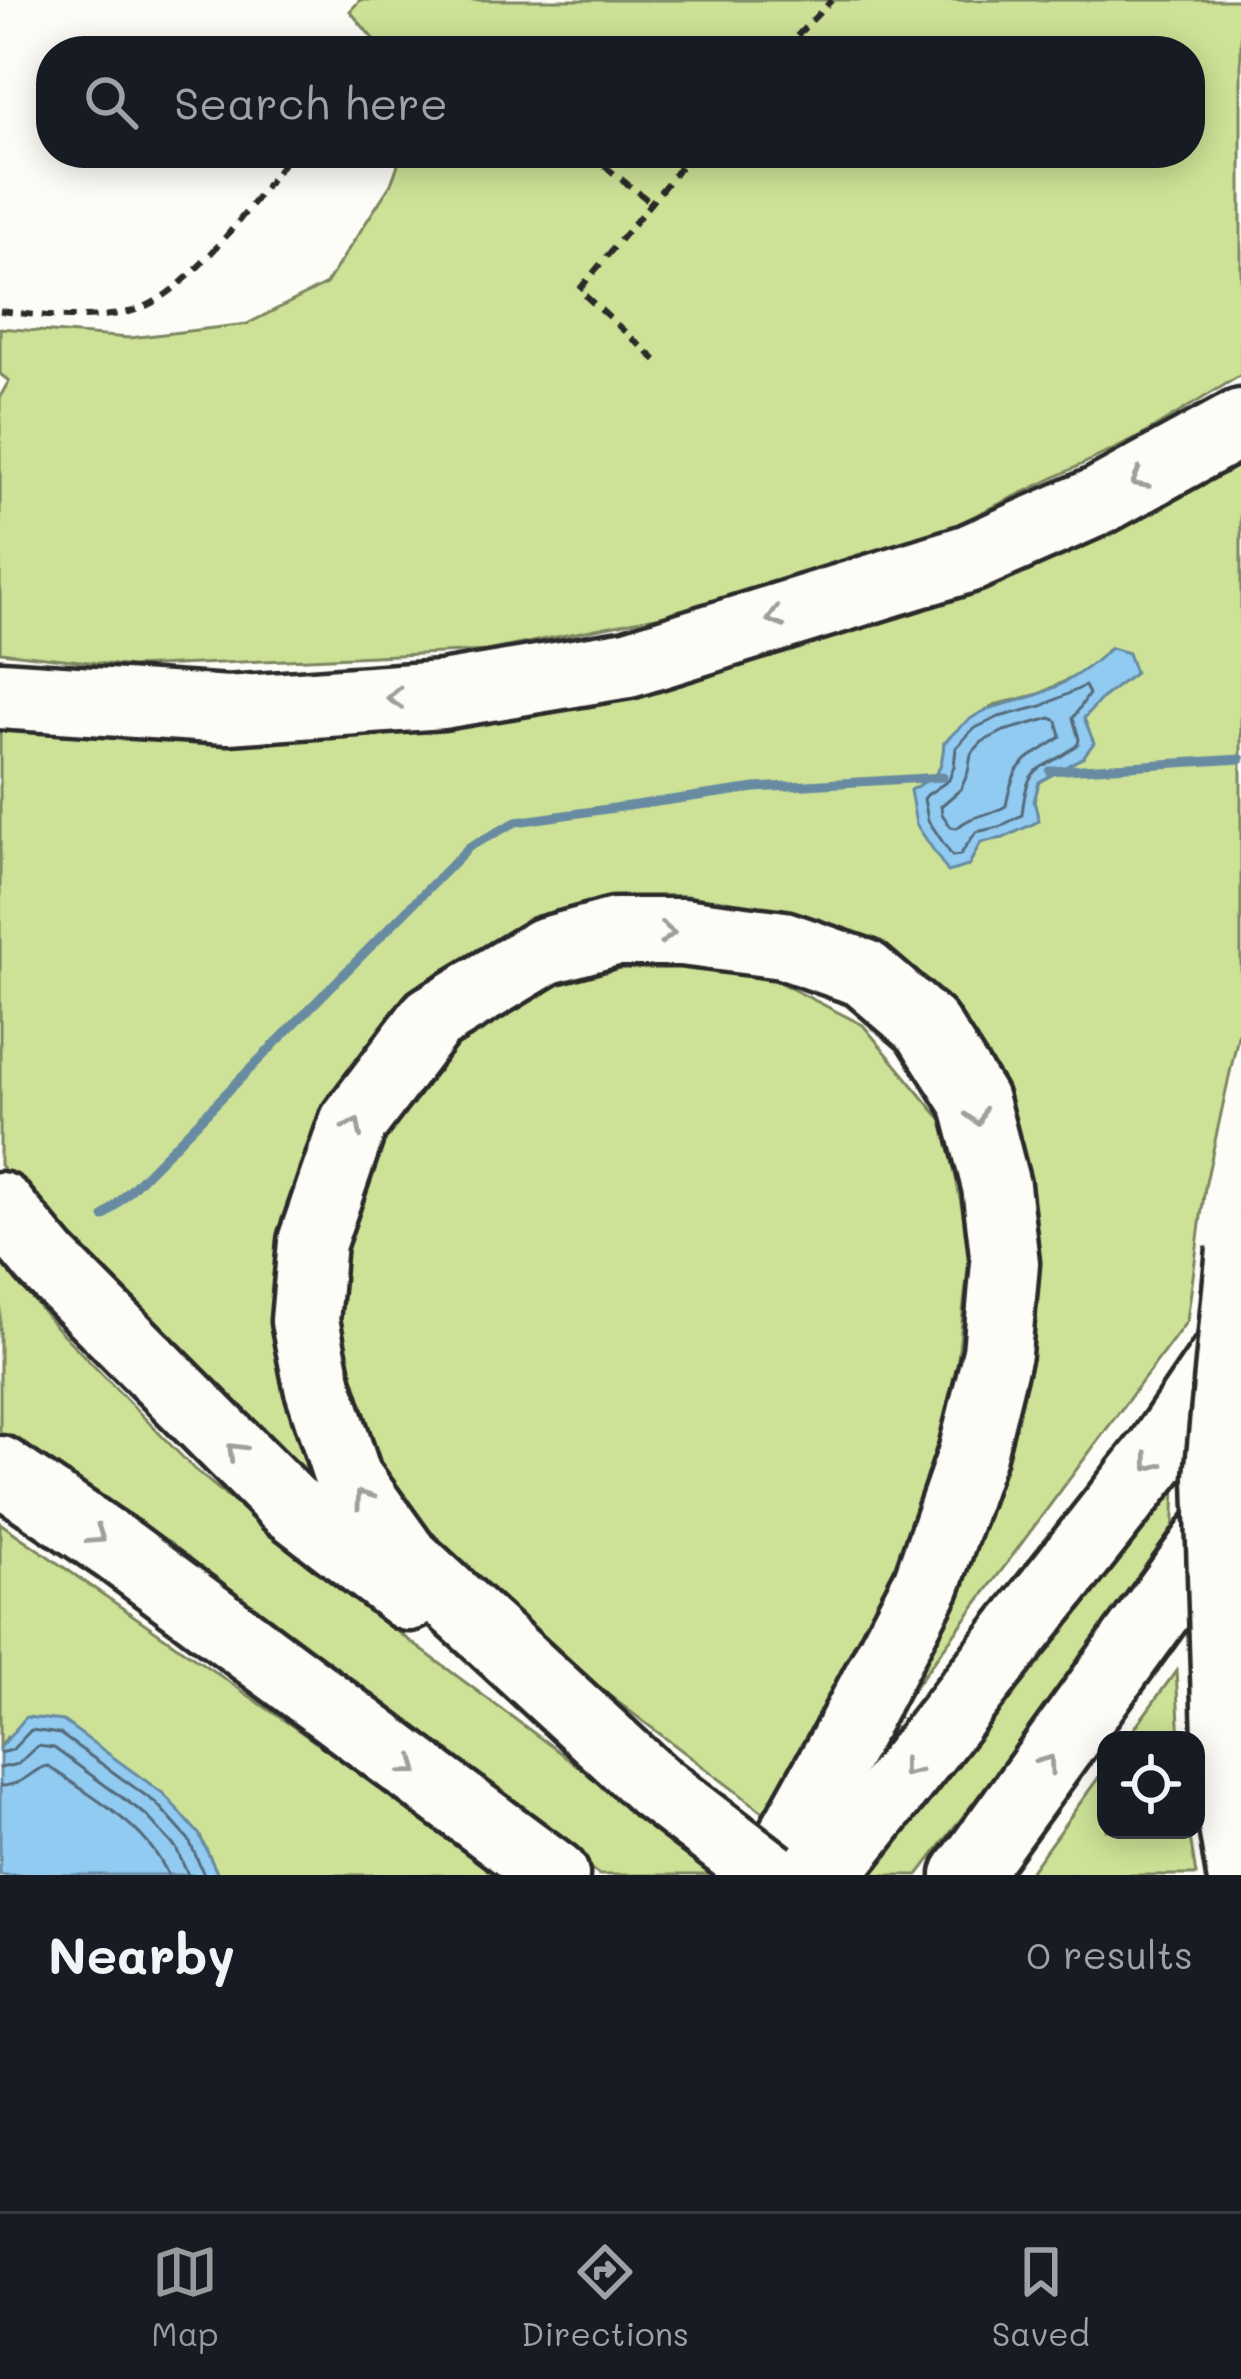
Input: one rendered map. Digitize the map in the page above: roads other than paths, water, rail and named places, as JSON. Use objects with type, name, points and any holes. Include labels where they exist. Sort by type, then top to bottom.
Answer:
[{"type":"highway","points":[[0,695],[227,710],[442,694],[628,664],[970,558],[1101,500],[1241,423]]},
{"type":"highway","points":[[0,1206],[47,1262],[290,1505],[654,1786],[770,1875],[927,1583],[972,1454],[997,1353],[1005,1263],[996,1186],[974,1100],[927,1027],[864,974],[783,945],[682,932],[615,932],[545,951],[432,1018],[352,1123],[312,1241],[305,1321],[318,1386],[348,1478],[404,1556],[654,1786]]},
{"type":"highway","points":[[1241,1249],[1219,1478],[1229,1802],[1241,1875]]},
{"type":"highway","points":[[826,1875],[1158,1454],[1241,1332]]},
{"type":"highway","points":[[0,1470],[136,1563],[542,1865]]},
{"type":"highway","points":[[975,1869],[1241,1495]]},
{"type":"water","points":[[1111,648],[1128,653],[1135,673],[1084,718],[1094,743],[1083,757],[1039,782],[1034,801],[1039,821],[1003,838],[981,842],[968,866],[948,872],[916,824],[910,790],[936,773],[944,743],[977,715],[1057,686]]},
{"type":"water","points":[[26,1717],[63,1721],[164,1794],[199,1834],[218,1875],[0,1875],[0,1748]]},
{"type":"waterway","points":[[1050,771],[1241,759]]},
{"type":"waterway","points":[[104,1217],[469,847],[516,822],[755,788],[943,777]]}]
